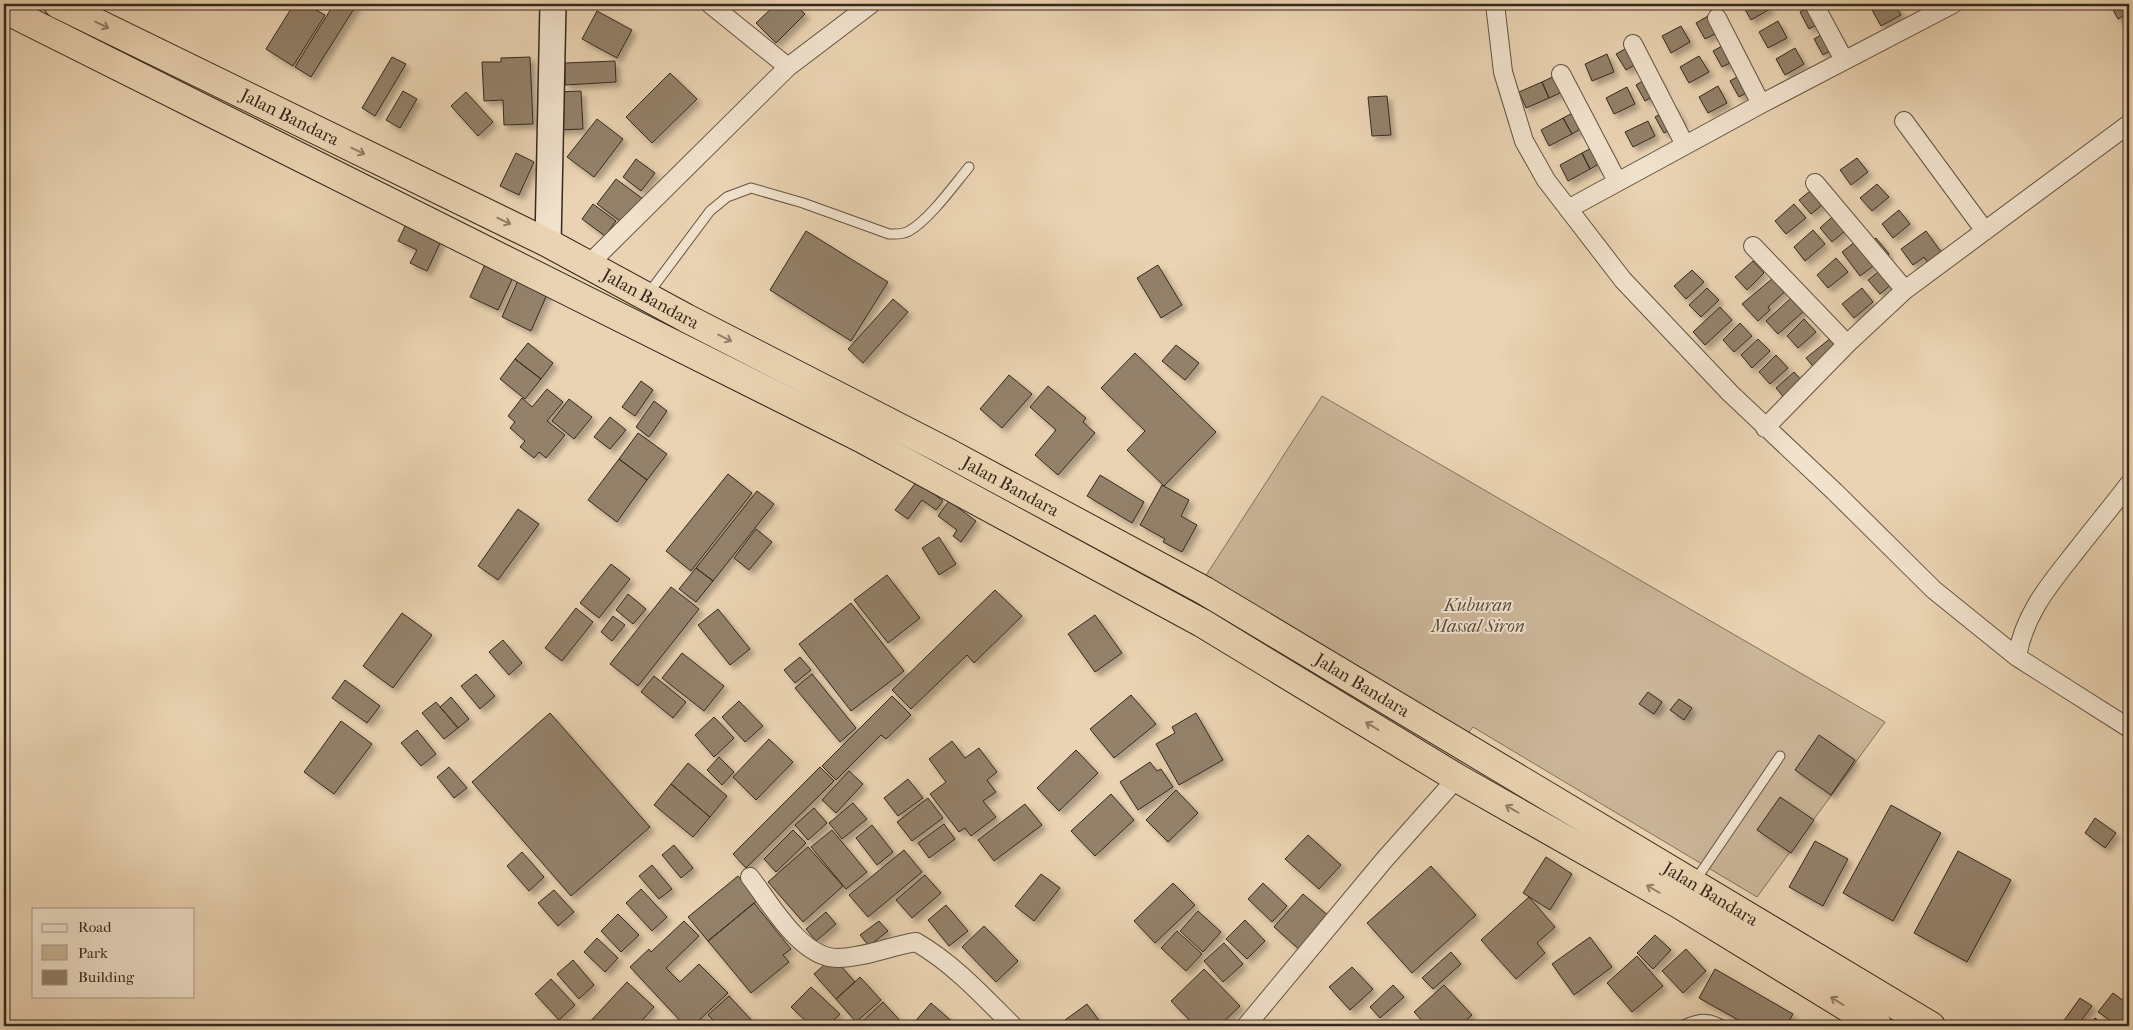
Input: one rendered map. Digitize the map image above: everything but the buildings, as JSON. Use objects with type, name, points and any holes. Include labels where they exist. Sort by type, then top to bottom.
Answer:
[{"type":"highway","name":"Jalan Bandara","points":[[58,4],[548,243],[686,318],[944,451],[1205,591],[1687,893],[1867,1023]]},
{"type":"highway","name":"Jalan Bandara","points":[[4,9],[861,438],[1194,619],[1457,778],[1687,893],[1931,1026]]},
{"type":"highway","points":[[395,204],[406,174]]},
{"type":"highway","points":[[674,343],[686,318]]},
{"type":"street","points":[[548,243],[553,4]]},
{"type":"street","points":[[710,4],[788,67]]},
{"type":"street","points":[[588,265],[788,67],[870,4]]},
{"type":"street","points":[[1495,4],[1503,72],[1524,140],[1546,180],[1623,280],[1765,428],[1835,492],[1934,590],[2017,657],[2129,728]]},
{"type":"street","points":[[1814,4],[1844,60]]},
{"type":"street","points":[[1568,209],[1844,60],[1953,4]]},
{"type":"street","points":[[1717,18],[1762,104]]},
{"type":"street","points":[[1633,44],[1685,145]]},
{"type":"street","points":[[1561,74],[1617,181]]},
{"type":"street","points":[[1904,121],[1985,231]]},
{"type":"street","points":[[1765,428],[1847,344],[1905,290],[2129,124]]},
{"type":"street","points":[[1815,183],[1905,290]]},
{"type":"street","points":[[1753,246],[1847,344]]},
{"type":"street","points":[[2017,657],[2020,638],[2026,622],[2046,590],[2129,484]]},
{"type":"street","points":[[1246,1026],[1385,859],[1457,778]]},
{"type":"street","points":[[750,877],[794,936],[818,953],[829,957],[848,957],[916,942],[933,952],[969,981],[1013,1026]]},
{"type":"lane","points":[[646,296],[710,211],[728,197],[751,188],[803,203],[889,234],[900,234],[910,231],[942,200],[969,167]]},
{"type":"lane","points":[[1687,893],[1780,756]]},
{"type":"lane","points":[[1681,1026],[1700,1018],[1712,1018],[1724,1026]]},
{"type":"green space","name":"Kuburan Massal Siron","points":[[1322,396],[1885,722],[1757,897],[1473,727],[1465,737],[1203,580]]}]
